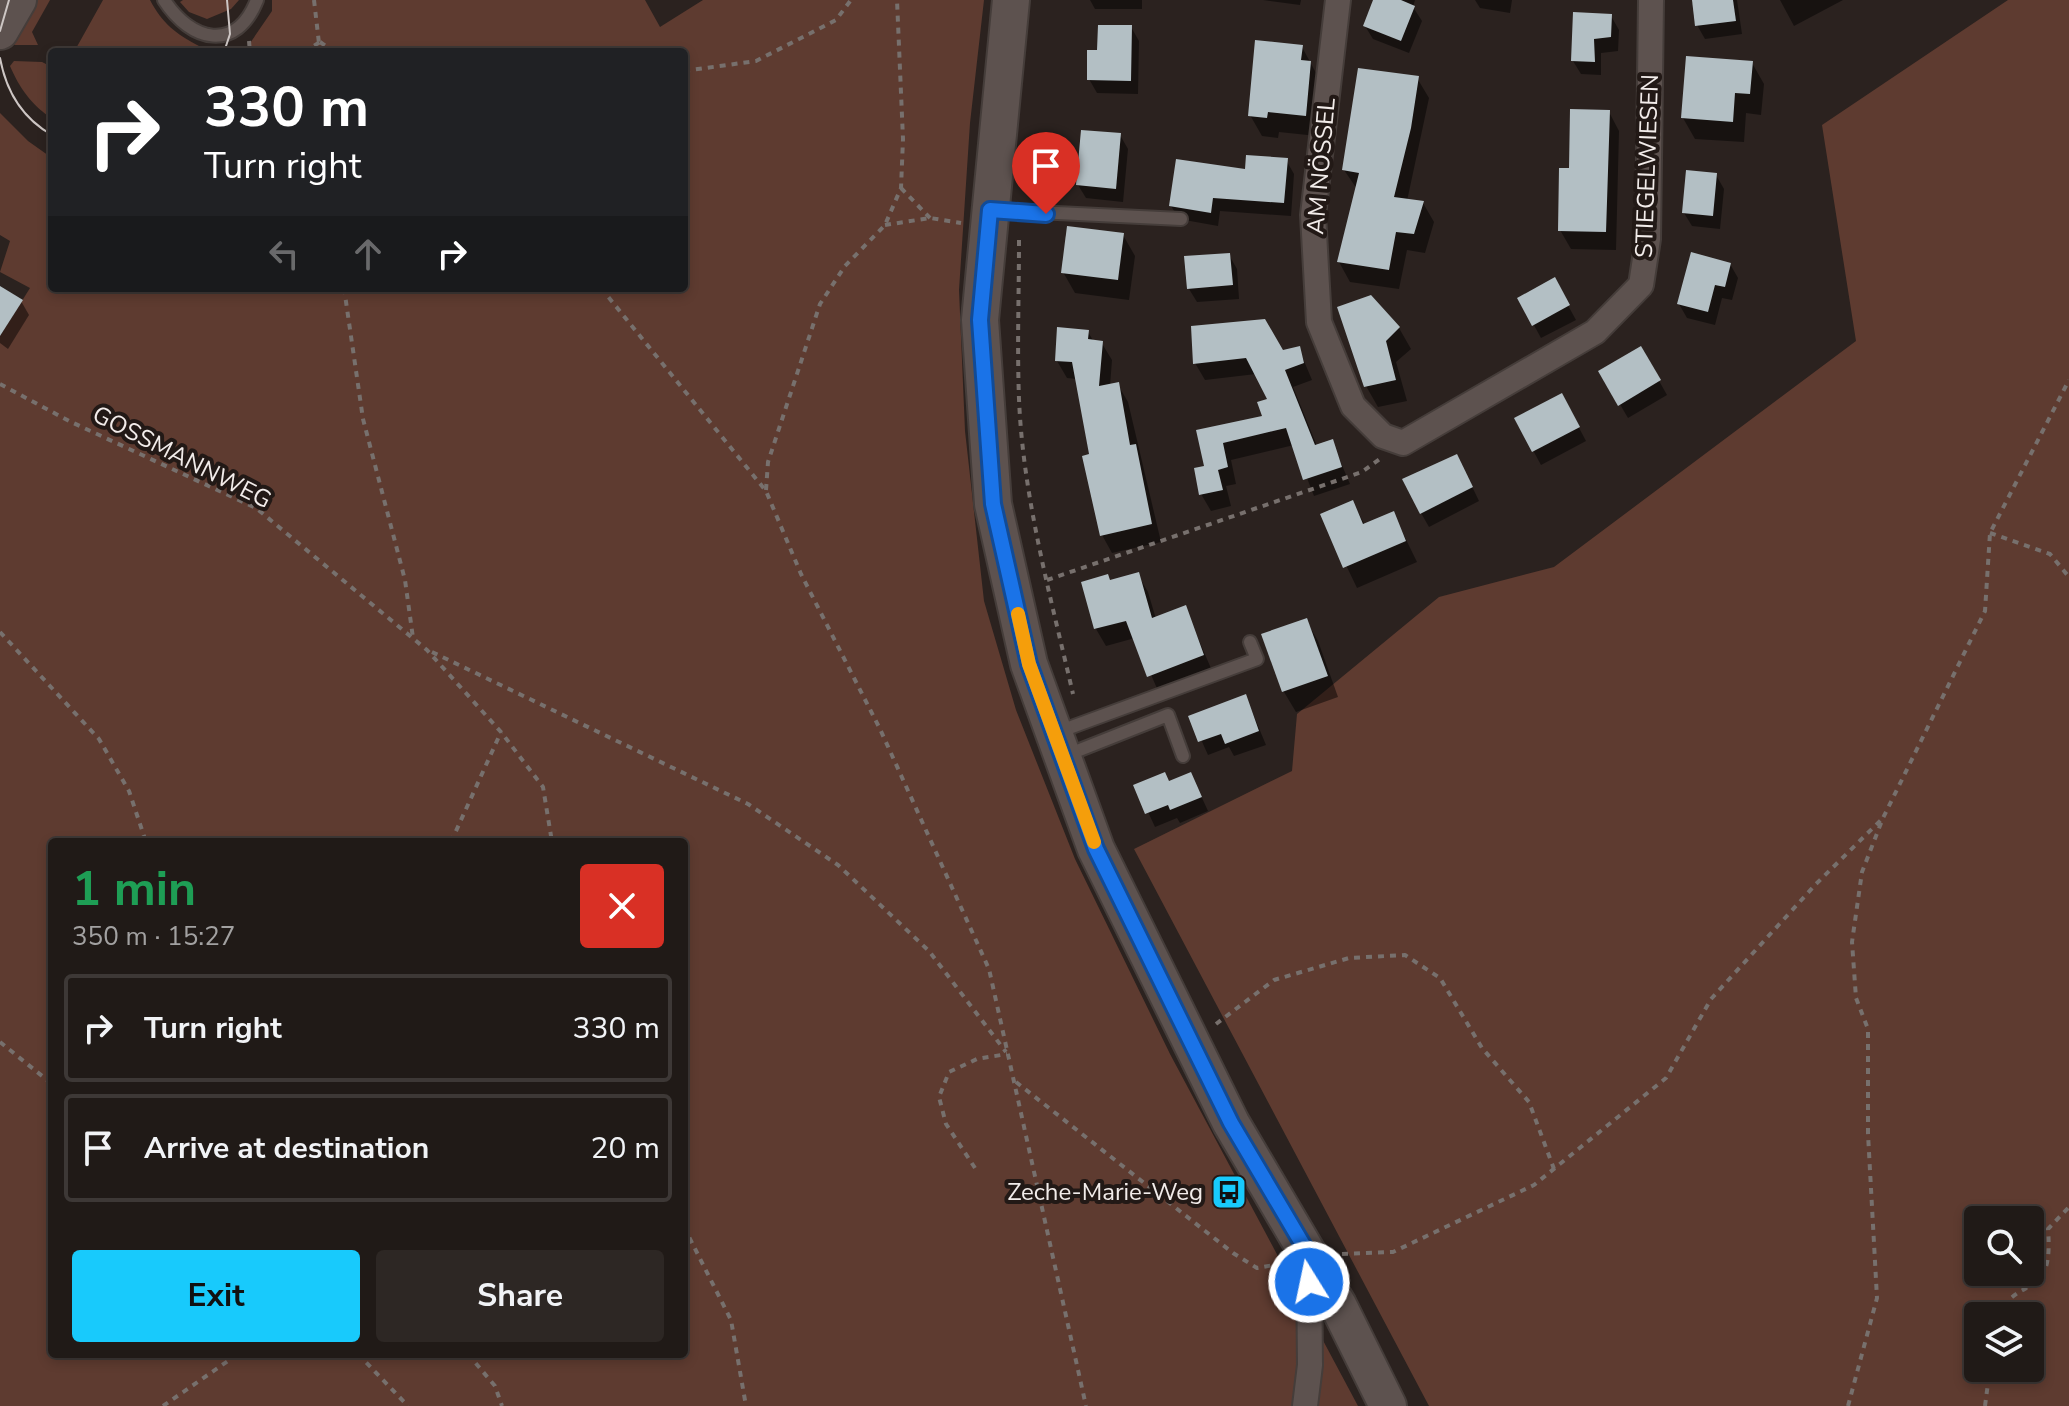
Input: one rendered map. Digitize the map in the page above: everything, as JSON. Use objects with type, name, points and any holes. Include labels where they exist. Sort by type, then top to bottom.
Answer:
[{"type":"main road","points":[[0,31],[18,0]]},
{"type":"main road","points":[[1011,0],[980,320],[993,504],[1029,664],[1096,849],[1231,1123],[1309,1255],[1388,1406]]},
{"type":"street","name":"AM NÖSSEL","points":[[1338,0],[1313,215],[1319,322],[1353,406],[1383,436],[1403,443]]},
{"type":"street","name":"STIEGELWIESEN","points":[[1403,443],[1595,332],[1641,285],[1648,239],[1651,0]]},
{"type":"street","points":[[1305,1406],[1310,1365],[1309,1255]]},
{"type":"lane","points":[[164,0],[174,16],[190,28],[212,37],[230,34],[246,23],[257,0]]},
{"type":"lane","points":[[989,219],[1181,219]]},
{"type":"lane","points":[[1059,745],[1257,659],[1250,642]]},
{"type":"lane","points":[[1059,745],[1168,715],[1183,756]]},
{"type":"path","points":[[314,0],[320,48]]},
{"type":"path","points":[[688,70],[756,61],[836,20],[851,0]]},
{"type":"path","points":[[766,491],[768,462],[820,304],[845,266],[885,225],[901,188],[903,139],[897,0]]},
{"type":"path","points":[[310,48],[320,42]]},
{"type":"path","points":[[320,42],[328,48]]},
{"type":"path","points":[[901,188],[930,218]]},
{"type":"path","points":[[885,225],[930,218],[989,219]]},
{"type":"path","points":[[345,292],[363,419],[405,580],[413,638]]},
{"type":"path","points":[[604,292],[766,491],[801,574],[880,729],[989,969],[1086,1406]]},
{"type":"path","points":[[1848,1406],[1877,1298],[1868,1134],[1868,1029],[1856,998],[1852,942],[1862,872],[1883,818],[1985,611],[1990,533],[2069,380]]},
{"type":"path","name":"GOSSMANNWEG","points":[[0,384],[69,421],[256,508],[427,650]]},
{"type":"path","points":[[1047,580],[1362,472],[1403,443]]},
{"type":"path","points":[[1990,533],[2050,554],[2069,577]]},
{"type":"path","points":[[0,632],[99,739],[129,791],[145,838]]},
{"type":"path","points":[[427,650],[748,804],[838,865],[929,951],[1007,1054]]},
{"type":"path","points":[[427,650],[501,732],[543,787],[551,838]]},
{"type":"path","points":[[453,838],[501,732]]},
{"type":"path","points":[[1015,1081],[1257,1268],[1309,1255],[1393,1252],[1534,1185],[1666,1078],[1711,999],[1816,884],[1883,818]]},
{"type":"path","points":[[1210,1028],[1274,980],[1349,958],[1405,955],[1440,978],[1482,1048],[1529,1102],[1554,1169]]},
{"type":"path","points":[[0,1042],[48,1081]]},
{"type":"path","points":[[975,1168],[946,1124],[939,1097],[949,1072],[977,1059],[1007,1054]]},
{"type":"path","points":[[2008,1302],[2037,1284],[2048,1268],[2048,1229],[2069,1207]]},
{"type":"path","points":[[688,1235],[731,1320],[746,1406]]},
{"type":"path","points":[[163,1406],[232,1358]]},
{"type":"path","points":[[362,1358],[408,1406]]},
{"type":"path","points":[[471,1358],[495,1386],[502,1406]]},
{"type":"path","points":[[1985,1406],[1988,1382]]},
{"type":"shaded area","points":[[35,0],[50,0],[32,32],[38,45],[14,45]]},
{"type":"shaded area","points":[[103,0],[150,0],[170,27],[199,46],[198,48],[76,48]]},
{"type":"shaded area","points":[[239,0],[231,9],[207,19],[189,12],[180,2]]},
{"type":"shaded area","points":[[272,0],[645,0],[660,27],[703,0],[984,0],[970,123],[959,290],[965,431],[984,601],[1016,710],[1075,859],[1170,1054],[1358,1406],[0,1406],[0,336],[30,288],[0,272],[10,241],[0,235],[0,113],[28,141],[48,155],[48,292],[688,292],[688,48],[247,48],[272,11]]},
{"type":"shaded area","points":[[2008,0],[2069,0],[2069,1406],[1429,1406],[1134,849],[1292,771],[1297,714],[1439,597],[1554,567],[1856,341],[1822,125]]},
{"type":"shaded area","points":[[14,61],[48,65],[48,116],[22,89],[10,66]]},
{"type":"building","points":[[1373,0],[1401,0],[1415,6],[1401,41],[1363,26]]},
{"type":"building","points":[[1692,0],[1733,0],[1736,21],[1695,26]]},
{"type":"building","points":[[1573,12],[1612,14],[1611,37],[1594,39],[1595,62],[1571,61]]},
{"type":"building","points":[[1098,25],[1132,25],[1131,81],[1087,80],[1087,50],[1097,50]]},
{"type":"building","points":[[1255,40],[1303,45],[1301,60],[1311,61],[1306,116],[1268,112],[1267,118],[1248,116]]},
{"type":"building","points":[[1686,56],[1753,61],[1750,94],[1735,93],[1733,122],[1681,118]]},
{"type":"building","points":[[1358,68],[1419,76],[1411,128],[1394,197],[1424,201],[1414,234],[1396,232],[1389,270],[1337,262],[1359,173],[1342,170]]},
{"type":"building","points":[[1570,109],[1610,110],[1606,232],[1558,231],[1559,168],[1569,168]]},
{"type":"building","points":[[1081,130],[1121,133],[1116,189],[1076,185]]},
{"type":"building","points":[[1246,155],[1288,158],[1284,203],[1213,198],[1211,213],[1169,206],[1176,159],[1245,169]]},
{"type":"building","points":[[1686,170],[1717,173],[1713,216],[1682,213]]},
{"type":"building","points":[[1067,226],[1124,233],[1118,280],[1061,273]]},
{"type":"building","points":[[1691,252],[1731,263],[1725,287],[1715,285],[1708,312],[1677,304]]},
{"type":"building","points":[[1230,253],[1233,285],[1187,289],[1184,256]]},
{"type":"building","points":[[1555,277],[1570,305],[1532,326],[1517,298]]},
{"type":"building","points":[[0,286],[23,300],[0,336]]},
{"type":"building","points":[[1371,295],[1400,327],[1386,341],[1396,380],[1364,387],[1337,307]]},
{"type":"building","points":[[1265,319],[1283,350],[1300,346],[1304,363],[1285,370],[1315,445],[1333,439],[1342,467],[1303,480],[1286,428],[1223,443],[1228,467],[1218,470],[1223,490],[1199,495],[1194,468],[1204,466],[1196,430],[1262,416],[1257,402],[1267,399],[1246,358],[1193,364],[1191,326]]},
{"type":"building","points":[[1057,327],[1089,330],[1088,339],[1103,341],[1099,386],[1119,382],[1130,445],[1136,444],[1152,524],[1100,536],[1082,456],[1089,454],[1072,362],[1055,361]]},
{"type":"building","points":[[1641,346],[1661,380],[1618,406],[1598,371]]},
{"type":"building","points":[[1562,393],[1580,427],[1532,452],[1514,418]]},
{"type":"building","points":[[1457,454],[1473,487],[1420,514],[1402,479]]},
{"type":"building","points":[[1353,500],[1363,524],[1394,511],[1406,541],[1343,568],[1320,514]]},
{"type":"building","points":[[1139,572],[1152,618],[1186,605],[1204,655],[1147,677],[1126,621],[1094,629],[1081,582],[1108,574],[1110,580]]},
{"type":"building","points":[[1307,618],[1328,676],[1282,692],[1261,634]]},
{"type":"building","points":[[1246,694],[1259,731],[1225,744],[1221,734],[1198,742],[1188,716]]},
{"type":"building","points":[[1165,772],[1169,781],[1191,772],[1202,797],[1170,810],[1168,805],[1145,814],[1133,785]]},
{"type":"tram line","points":[[0,31],[9,0]]},
{"type":"tram line","points":[[225,48],[230,34],[227,0]]},
{"type":"tram line","points":[[0,58],[6,82],[17,102],[48,132]]},
{"type":"slow traffic","points":[[1018,614],[1029,664],[1094,842]]},
{"type":"place","name":"Zeche-Marie-Weg","points":[[1229,1192]]},
{"type":"route","points":[[1046,214],[990,210],[980,320],[993,504],[1029,664],[1096,849],[1231,1123],[1309,1255],[1309,1282]]}]
